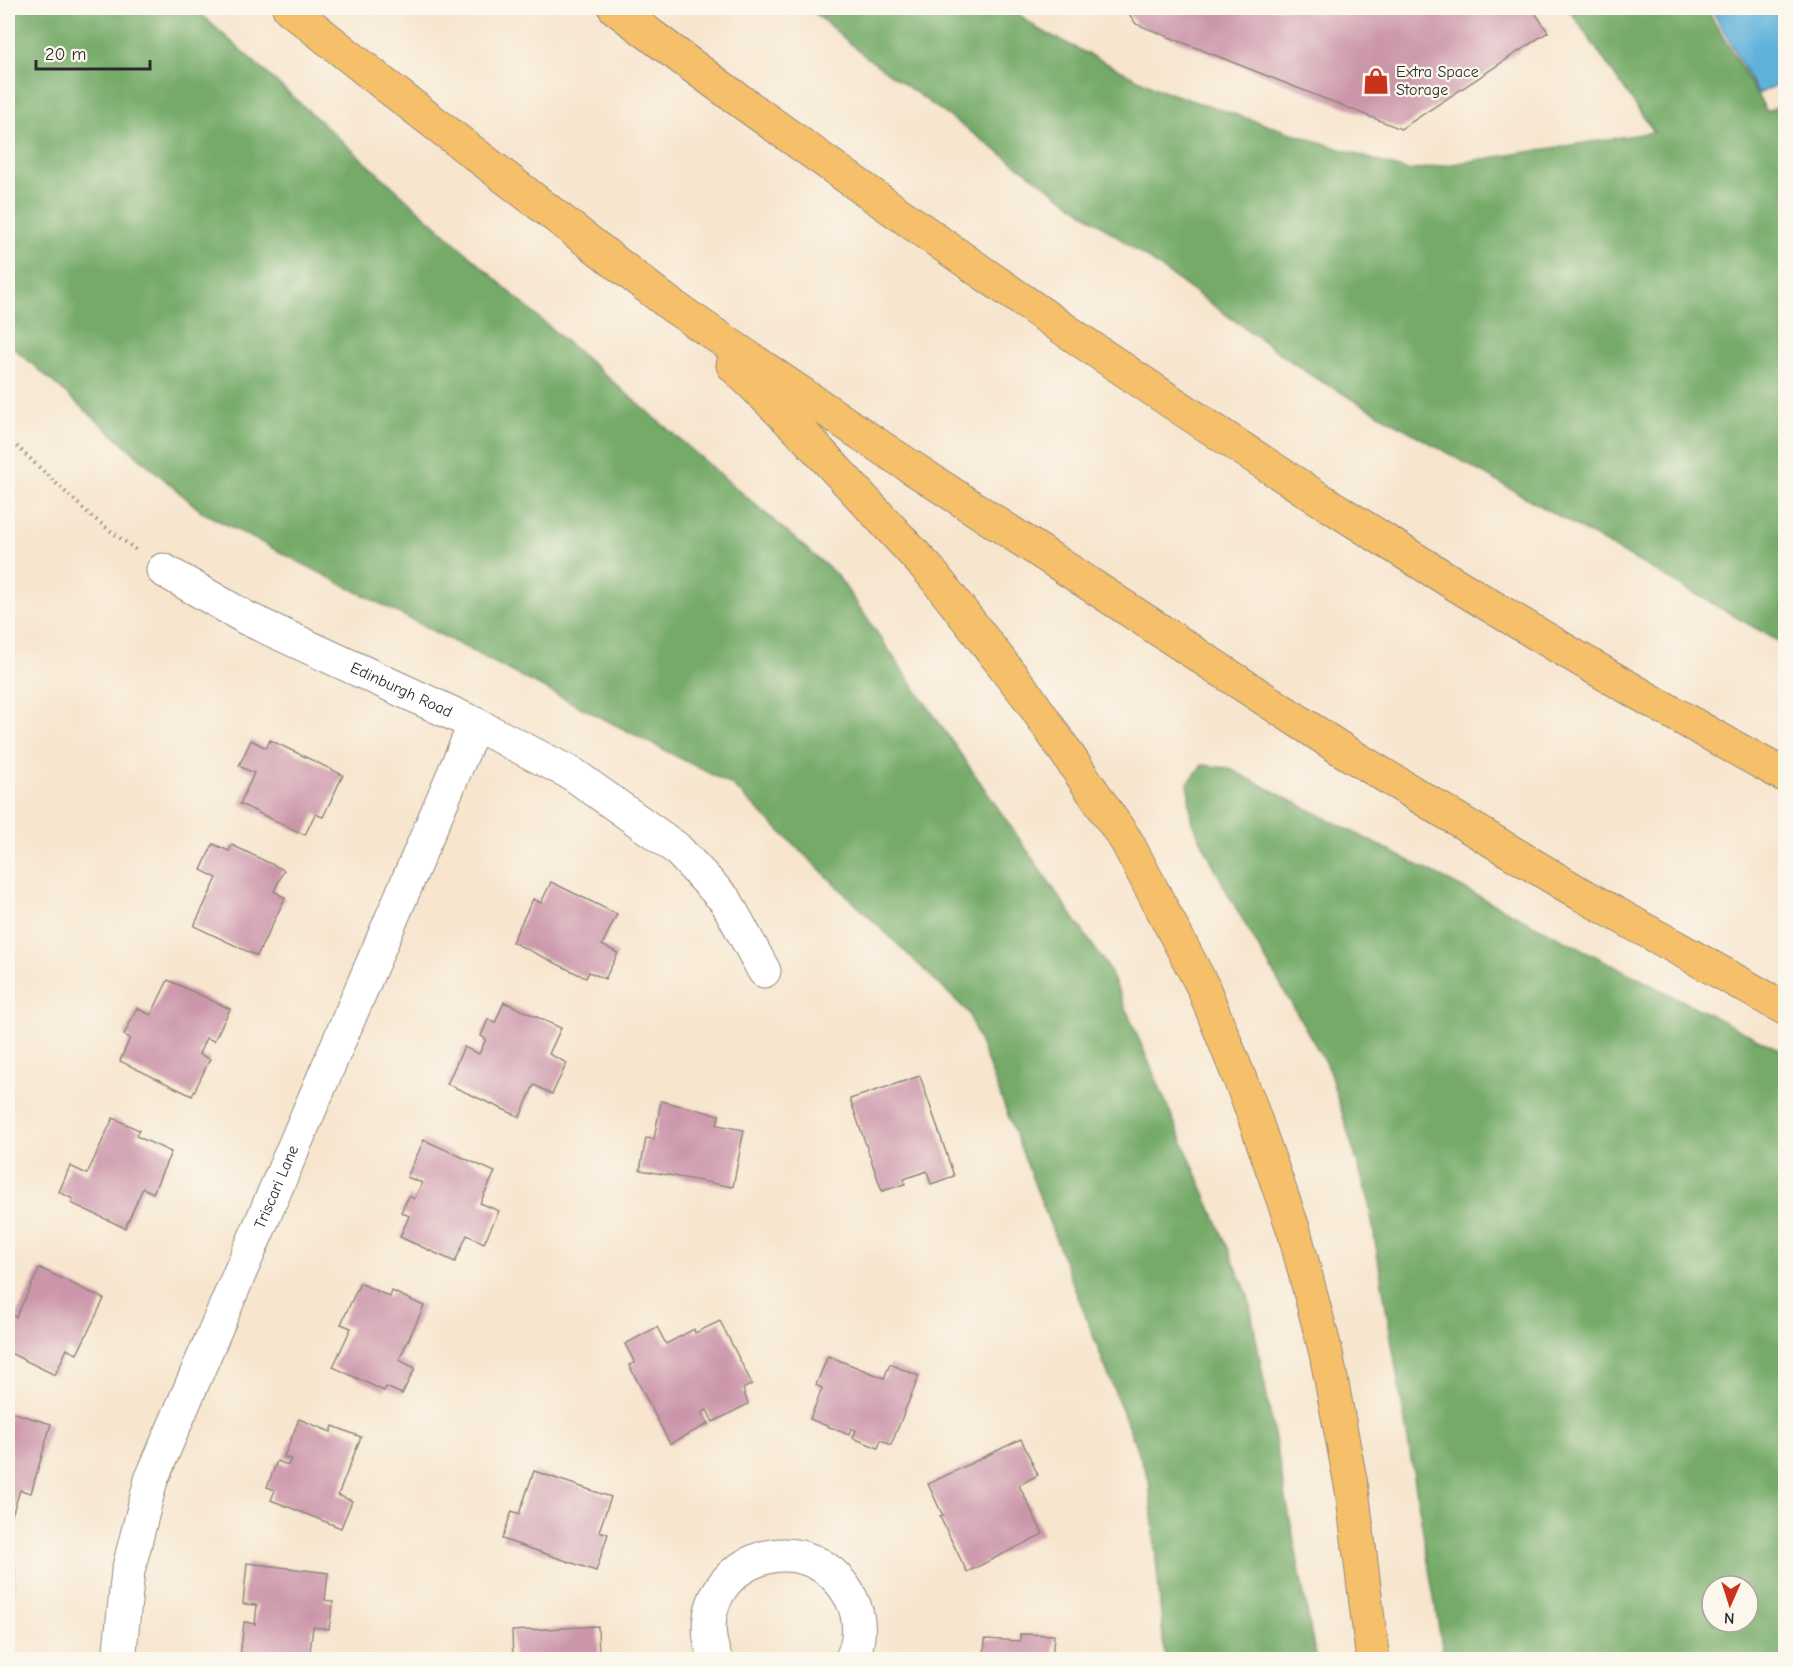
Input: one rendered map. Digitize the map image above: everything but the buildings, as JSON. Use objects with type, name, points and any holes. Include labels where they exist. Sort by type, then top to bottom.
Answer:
[{"type":"highway","points":[[289,8],[671,305],[882,448],[1344,751],[1580,893],[1785,1009]]},
{"type":"highway","points":[[615,8],[1062,329],[1285,479],[1522,626],[1785,776]]},
{"type":"highway","points":[[671,305],[805,436],[930,571],[1029,698],[1127,842],[1203,987],[1249,1102],[1294,1232],[1326,1353],[1352,1490],[1373,1659]]},
{"type":"street","name":"Edinburgh Road","points":[[163,570],[248,619],[475,724],[574,775],[676,848],[726,901],[765,971]]},
{"type":"street","name":"Triscari Lane","points":[[119,1659],[128,1571],[151,1480],[475,724]]},
{"type":"street","points":[[716,1659],[710,1644],[709,1619],[716,1596],[731,1575],[752,1561],[776,1555],[801,1556],[825,1566],[843,1583],[855,1605],[859,1629],[851,1659]]},
{"type":"path","points":[[8,438],[92,516],[163,570]]},
{"type":"green space","points":[[8,8],[194,8],[540,319],[837,575],[1109,969],[1248,1295],[1316,1659],[1165,1659],[1149,1480],[968,1012],[732,785],[202,512],[8,343]]},
{"type":"green space","points":[[809,8],[1011,8],[1038,29],[1160,90],[1408,171],[1654,132],[1568,8],[1706,8],[1767,112],[1785,103],[1785,645],[1312,376],[866,57]]},
{"type":"green space","points":[[1202,765],[1228,768],[1785,1053],[1785,1659],[1444,1659],[1368,1198],[1328,1067],[1229,896],[1191,820],[1188,783]]},
{"type":"water","points":[[1711,8],[1785,8],[1785,81],[1758,94]]},
{"type":"place","name":"Extra Space Storage","points":[[1376,81]]}]
